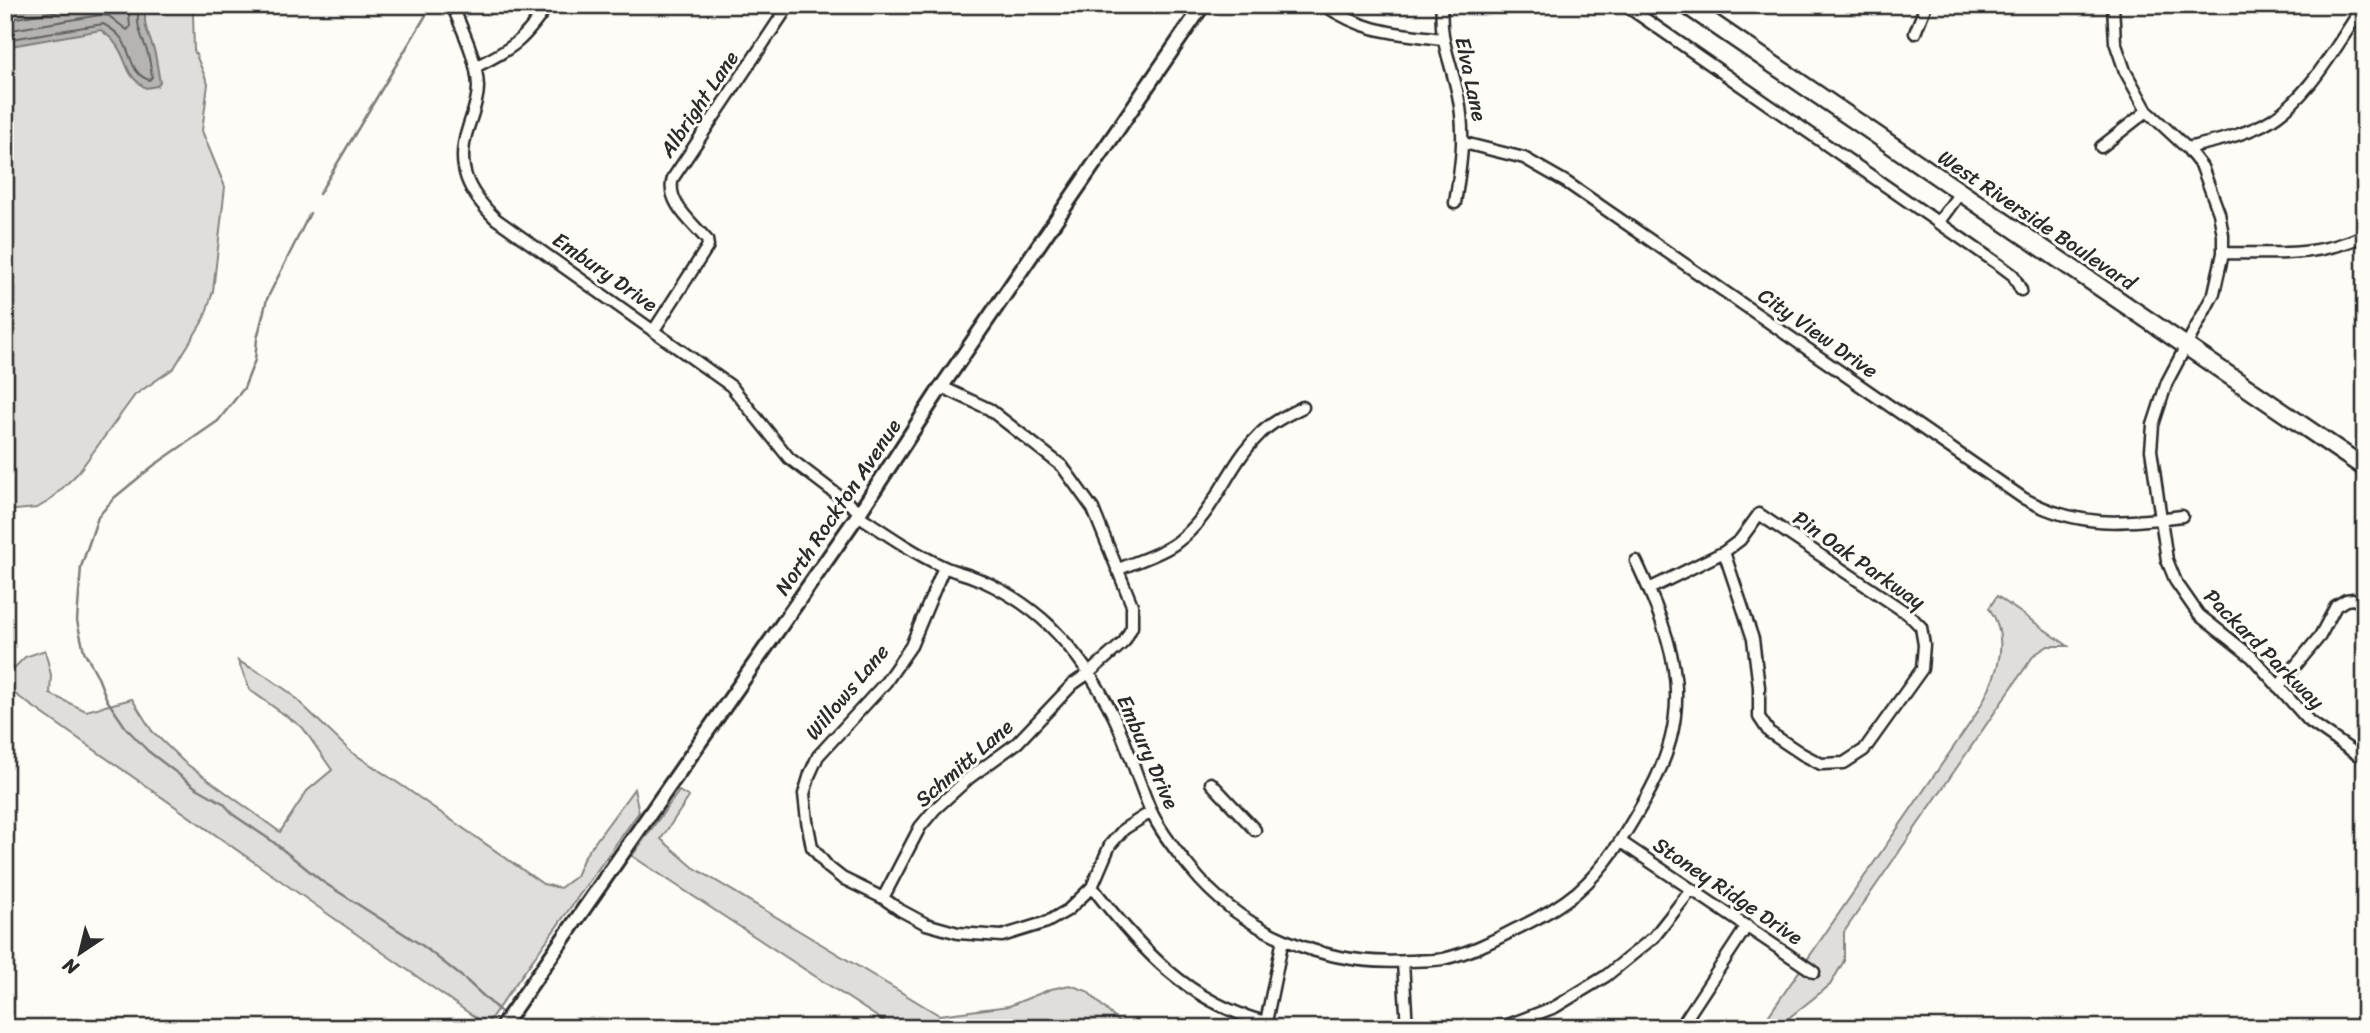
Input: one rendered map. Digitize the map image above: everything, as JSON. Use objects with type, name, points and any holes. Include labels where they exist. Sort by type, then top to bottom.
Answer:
[{"type":"main road","name":"West Riverside Boulevard","points":[[1686,5],[2365,468]]},
{"type":"street","name":"Embury Drive","points":[[452,5],[477,66],[478,91],[463,143],[462,162],[474,193],[496,219],[731,386],[789,458],[859,513],[908,547],[944,567],[975,578],[1012,597],[1049,625],[1089,673],[1114,717],[1151,812],[1167,839],[1213,894],[1267,933],[1298,947],[1339,958],[1378,963],[1441,959],[1470,951],[1533,920],[1578,891],[1621,842],[1664,764],[1675,724],[1676,680],[1672,650],[1636,561]]},
{"type":"street","points":[[477,66],[521,41],[548,5]]},
{"type":"street","name":"Albright Lane","points":[[654,330],[708,246],[708,240],[674,201],[671,192],[673,178],[789,5]]},
{"type":"street","name":"North Rockton Avenue","points":[[501,1028],[859,513],[1203,5]]},
{"type":"street","points":[[1324,5],[1366,28],[1442,39]]},
{"type":"street","name":"Elva Lane","points":[[1442,5],[1442,39],[1458,95],[1464,143],[1455,203]]},
{"type":"street","points":[[1625,5],[2001,266],[2012,275],[2021,290]]},
{"type":"street","points":[[1915,33],[1926,5]]},
{"type":"street","name":"Packard Parkway","points":[[2113,5],[2115,42],[2125,71],[2147,111],[2187,148],[2202,167],[2211,186],[2219,212],[2223,253],[2214,293],[2167,382],[2154,425],[2151,450],[2167,560],[2176,582],[2199,615],[2252,657],[2309,721],[2365,761]]},
{"type":"street","points":[[2187,148],[2249,131],[2281,113],[2308,86],[2364,5]]},
{"type":"street","points":[[2101,147],[2147,111]]},
{"type":"street","name":"City View Drive","points":[[1464,143],[1524,158],[1566,182],[2040,508],[2086,521],[2119,523],[2182,516]]},
{"type":"street","points":[[1938,223],[1959,192]]},
{"type":"street","points":[[2223,253],[2302,254],[2326,250],[2365,235]]},
{"type":"street","name":"Schmitt Lane","points":[[883,898],[920,827],[935,809],[969,778],[1017,743],[1073,684],[1124,642],[1132,627],[1132,605],[1093,509],[1062,466],[989,409],[942,387]]},
{"type":"street","points":[[1117,570],[1176,544],[1201,520],[1242,455],[1258,436],[1276,421],[1303,407]]},
{"type":"street","name":"Pin Oak Parkway","points":[[1759,514],[1908,614],[1921,627],[1924,645],[1922,669],[1864,750],[1844,763],[1821,764],[1802,754],[1769,732],[1759,717],[1759,687],[1753,639],[1724,552],[1740,540],[1759,514]]},
{"type":"street","points":[[1649,589],[1724,552]]},
{"type":"street","name":"Willows Lane","points":[[944,567],[911,646],[886,682],[818,757],[804,794],[812,847],[828,867],[842,878],[883,898],[926,924],[958,933],[1002,936],[1047,922],[1068,910],[1092,887],[1110,845],[1124,829],[1151,812]]},
{"type":"street","points":[[2278,687],[2320,636],[2340,602],[2353,599],[2365,604]]},
{"type":"street","points":[[1211,783],[1255,830]]},
{"type":"street","name":"Stoney Ridge Drive","points":[[1621,842],[1814,972]]},
{"type":"street","points":[[1092,887],[1152,958],[1190,988],[1241,1016],[1266,1025],[1283,939]]},
{"type":"street","points":[[1500,1028],[1555,1007],[1606,976],[1654,937],[1691,890]]},
{"type":"street","points":[[1680,1028],[1746,926]]},
{"type":"street","points":[[1403,962],[1406,1028]]},
{"type":"shaded area","points":[[5,5],[195,5],[194,50],[208,84],[202,131],[225,187],[213,291],[204,319],[174,368],[135,395],[77,474],[49,501],[37,508],[5,511]]},
{"type":"shaded area","points":[[1997,596],[2068,646],[2048,646],[2034,655],[1844,932],[1844,961],[1830,985],[1776,1028],[1760,1028],[1975,716],[1998,663],[2000,635],[1989,608]]},
{"type":"shaded area","points":[[45,650],[51,675],[50,694],[86,711],[132,699],[152,731],[184,762],[280,832],[307,791],[332,770],[303,728],[250,690],[238,661],[289,692],[350,751],[543,884],[560,888],[576,876],[584,857],[634,789],[639,812],[486,1025],[5,687],[5,677],[25,657]]},
{"type":"shaded area","points":[[679,791],[689,797],[661,839],[693,867],[939,1015],[1009,1006],[1051,989],[1070,985],[1087,991],[1125,1028],[894,1028],[632,856]]},
{"type":"water","points":[[5,5],[147,5],[146,25],[160,82],[157,86],[146,88],[138,83],[129,72],[119,48],[101,30],[5,47]]},
{"type":"waterway","points":[[319,194],[432,5]]},
{"type":"waterway","points":[[310,213],[267,299],[255,360],[244,388],[218,421],[153,466],[114,498],[98,517],[81,567],[77,621],[84,651],[107,700],[126,728],[148,751],[195,787],[223,803],[235,816],[272,841],[323,882],[423,946],[503,1014]]},
{"type":"waterway","points":[[517,1024],[522,1028]]}]
